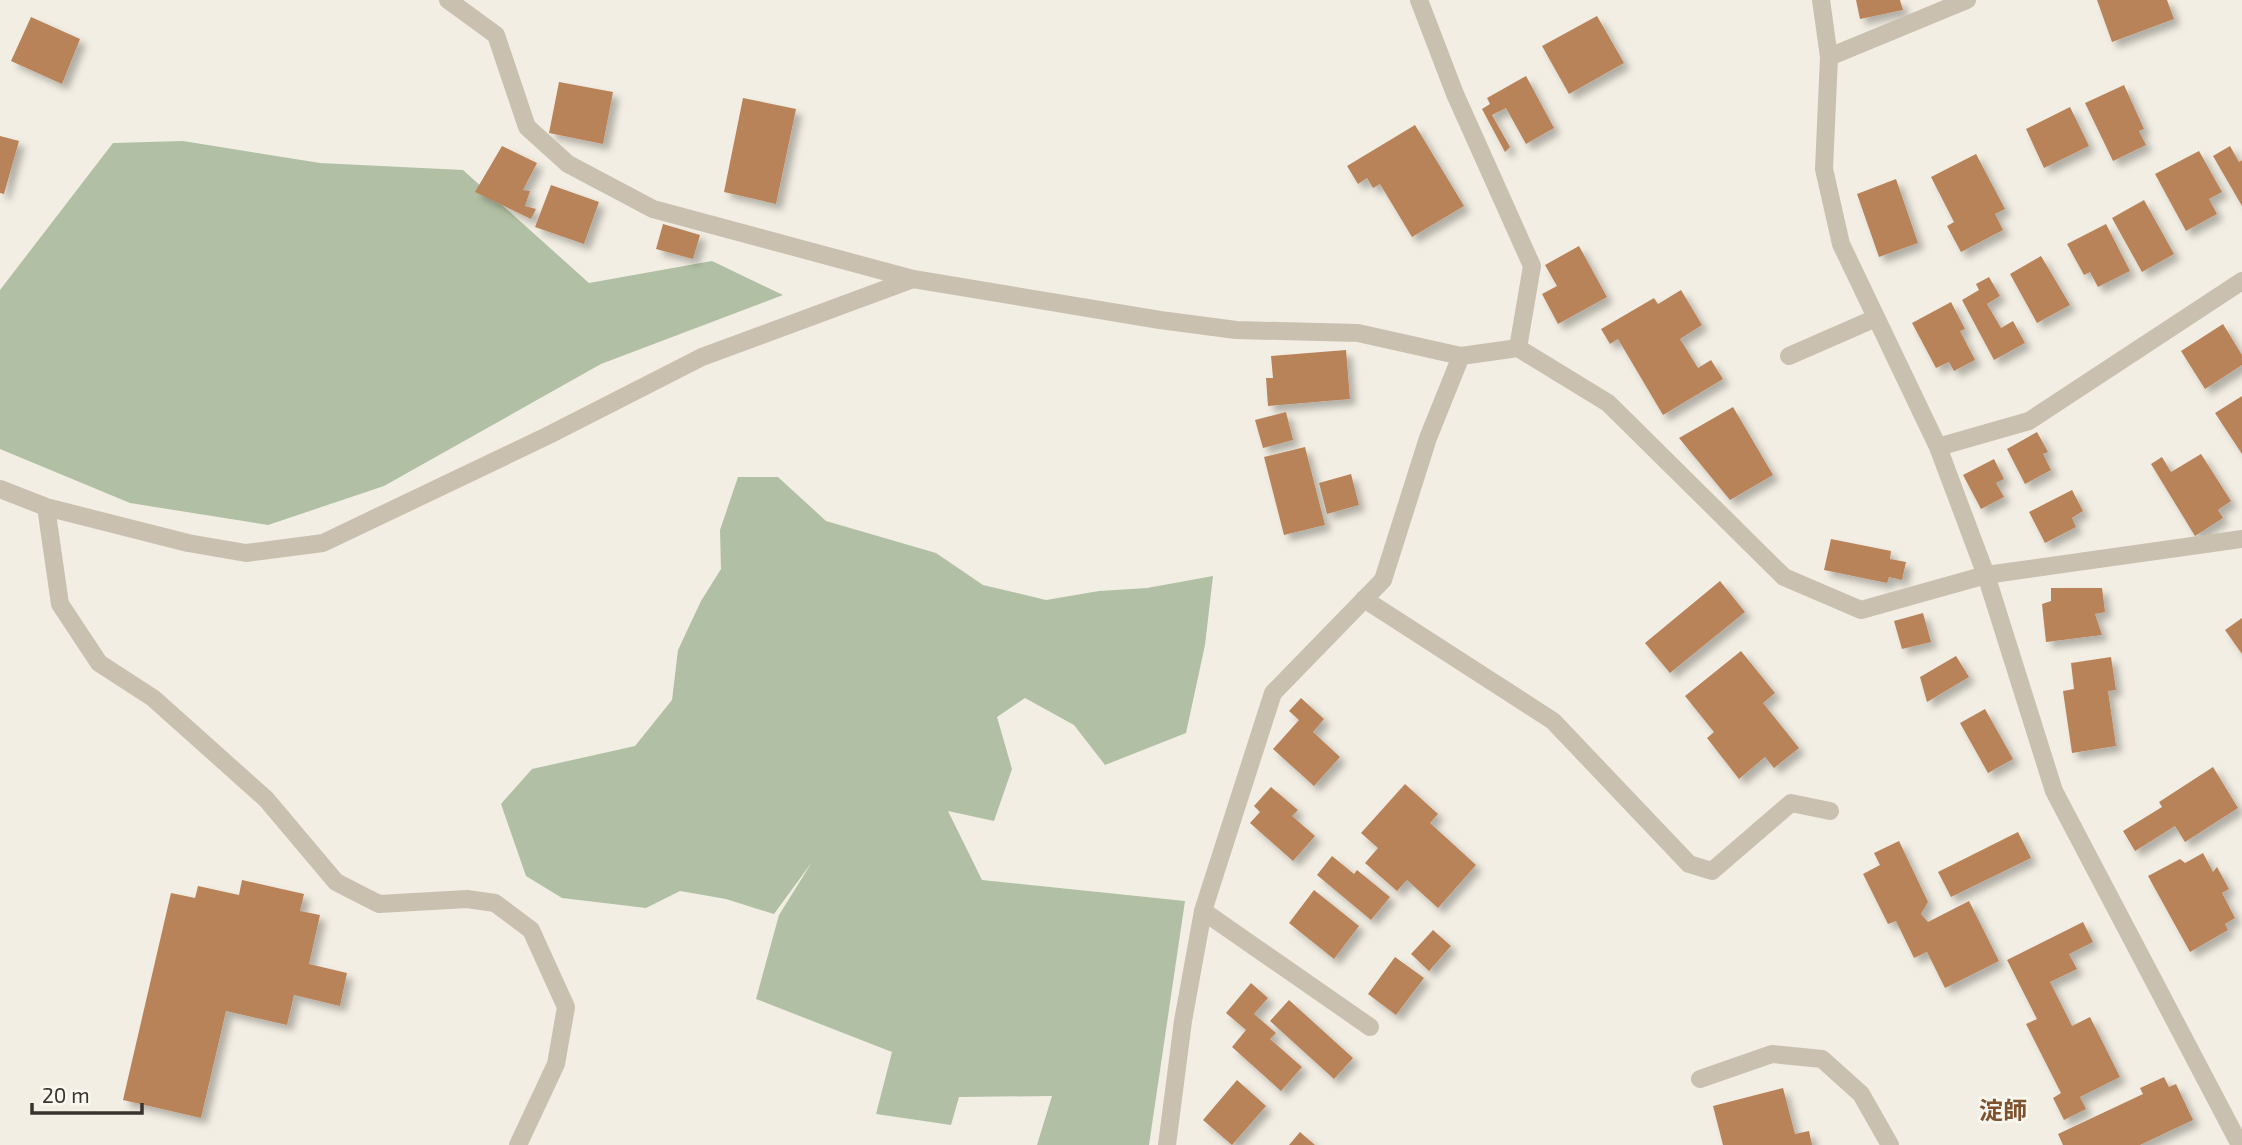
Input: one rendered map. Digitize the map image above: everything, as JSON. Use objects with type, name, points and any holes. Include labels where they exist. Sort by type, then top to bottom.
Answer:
[{"type":"street","points":[[448,0],[496,35],[527,127],[568,164],[653,209],[913,279],[1160,320],[1236,330],[1358,332],[1461,356],[1518,348],[1608,403],[1784,577],[1861,610],[1986,575],[2242,539]]},
{"type":"street","points":[[1419,0],[1455,94],[1532,266],[1518,348]]},
{"type":"street","points":[[1821,0],[1829,57],[1824,169],[1841,244],[1938,447],[1986,575],[2054,791],[2240,1145]]},
{"type":"street","points":[[1829,57],[1967,0]]},
{"type":"street","points":[[0,489],[46,507],[188,543],[246,553],[323,543],[547,436],[702,357],[913,279]]},
{"type":"street","points":[[1938,447],[2029,421],[2240,288]]},
{"type":"street","points":[[1789,356],[1876,318]]},
{"type":"street","points":[[1183,1145],[1168,1139],[1183,1021],[1203,911],[1273,693],[1383,580],[1428,438],[1461,356]]},
{"type":"street","points":[[46,507],[60,604],[99,663],[153,698],[266,799],[336,882],[379,904],[467,899],[495,903],[531,930],[566,1007],[556,1064],[518,1145]]},
{"type":"street","points":[[1364,599],[1553,722],[1689,864],[1712,872],[1791,803],[1830,811]]},
{"type":"street","points":[[1203,911],[1370,1027]]},
{"type":"street","points":[[1700,1079],[1772,1054],[1822,1059],[1861,1094],[1890,1145]]},
{"type":"green space","points":[[183,141],[320,163],[463,170],[589,283],[712,261],[783,295],[601,364],[384,486],[268,525],[130,503],[0,449],[0,290],[113,143]]},
{"type":"green space","points":[[738,477],[778,477],[826,521],[936,553],[983,585],[1046,600],[1099,591],[1147,588],[1213,576],[1205,645],[1186,733],[1105,765],[1074,725],[1025,698],[997,717],[1012,769],[994,821],[948,811],[982,880],[1185,901],[1149,1145],[1037,1145],[1052,1096],[959,1097],[951,1125],[876,1114],[892,1052],[756,999],[779,915],[812,862],[774,914],[726,899],[680,891],[646,908],[562,898],[526,876],[501,804],[532,769],[635,746],[672,700],[678,650],[701,601],[721,569],[720,530]]},
{"type":"building","points":[[1856,0],[1900,0],[1903,10],[1860,19]]},
{"type":"building","points":[[2097,0],[2167,0],[2174,19],[2112,42]]},
{"type":"building","points":[[1597,16],[1624,63],[1569,94],[1542,46]]},
{"type":"building","points":[[31,17],[80,39],[62,84],[11,61]]},
{"type":"building","points":[[1526,76],[1554,128],[1526,144],[1506,108],[1492,115],[1510,147],[1505,152],[1482,109],[1490,104],[1487,98]]},
{"type":"building","points":[[559,82],[613,92],[603,144],[549,133]]},
{"type":"building","points":[[2124,85],[2144,129],[2139,131],[2146,145],[2113,161],[2085,103]]},
{"type":"building","points":[[743,98],[796,109],[776,204],[724,192]]},
{"type":"building","points":[[2070,107],[2089,146],[2044,168],[2026,129]]},
{"type":"building","points":[[1415,125],[1464,206],[1412,237],[1380,184],[1373,188],[1367,178],[1358,184],[1347,166]]},
{"type":"building","points":[[0,136],[19,141],[4,194],[0,193]]},
{"type":"building","points":[[502,146],[537,163],[523,190],[530,191],[525,206],[536,209],[531,219],[475,192]]},
{"type":"building","points":[[2230,146],[2239,162],[2242,160],[2242,206],[2213,156]]},
{"type":"building","points":[[2199,151],[2222,192],[2209,199],[2217,214],[2186,231],[2155,174]]},
{"type":"building","points":[[1976,154],[2005,209],[1995,214],[2003,230],[1961,252],[1947,226],[1954,222],[1931,177]]},
{"type":"building","points":[[1896,179],[1918,243],[1879,257],[1857,194]]},
{"type":"building","points":[[551,185],[599,202],[584,244],[535,227]]},
{"type":"building","points":[[2144,200],[2174,254],[2142,272],[2112,218]]},
{"type":"building","points":[[663,224],[700,235],[693,259],[656,249]]},
{"type":"building","points":[[2106,224],[2130,271],[2098,287],[2090,272],[2084,275],[2067,244]]},
{"type":"building","points":[[1579,246],[1607,297],[1558,324],[1542,294],[1557,286],[1545,265]]},
{"type":"building","points":[[2041,256],[2070,305],[2037,323],[2010,274]]},
{"type":"building","points":[[1989,277],[2000,296],[1987,304],[2001,328],[2013,321],[2025,343],[1994,360],[1962,300],[1979,290],[1976,284]]},
{"type":"building","points":[[1681,290],[1702,325],[1680,339],[1698,368],[1711,360],[1723,379],[1663,415],[1618,339],[1610,344],[1601,329],[1654,298],[1658,304]]},
{"type":"building","points":[[1951,302],[1965,329],[1960,331],[1975,360],[1954,371],[1949,362],[1936,368],[1912,323]]},
{"type":"building","points":[[2223,324],[2242,355],[2242,365],[2205,389],[2181,351]]},
{"type":"building","points":[[1346,350],[1350,399],[1268,406],[1266,378],[1273,378],[1271,356]]},
{"type":"building","points":[[2242,396],[2242,454],[2215,413]]},
{"type":"building","points":[[1733,407],[1773,475],[1730,500],[1679,438]]},
{"type":"building","points":[[1286,412],[1293,440],[1263,448],[1255,420]]},
{"type":"building","points":[[2037,432],[2048,452],[2043,454],[2051,470],[2025,484],[2007,449]]},
{"type":"building","points":[[1305,447],[1325,525],[1284,535],[1264,457]]},
{"type":"building","points":[[2201,454],[2231,501],[2218,510],[2223,518],[2195,536],[2151,464],[2162,457],[2171,472]]},
{"type":"building","points":[[1994,459],[2004,479],[1996,483],[2004,497],[1981,509],[1963,475]]},
{"type":"building","points":[[1351,474],[1359,505],[1327,514],[1319,483]]},
{"type":"building","points":[[2072,490],[2083,511],[2072,518],[2076,527],[2045,543],[2029,512]]},
{"type":"building","points":[[1831,539],[1891,551],[1890,559],[1906,562],[1902,580],[1889,577],[1887,583],[1824,570]]},
{"type":"building","points":[[1720,581],[1745,612],[1670,673],[1645,643]]},
{"type":"building","points":[[2051,588],[2102,588],[2105,612],[2095,614],[2102,635],[2046,642],[2042,604],[2051,601]]},
{"type":"building","points":[[1923,613],[1931,642],[1902,649],[1894,621]]},
{"type":"building","points":[[2242,618],[2242,654],[2225,630]]},
{"type":"building","points":[[1741,651],[1775,693],[1763,703],[1799,748],[1774,768],[1765,757],[1739,779],[1707,738],[1714,732],[1685,696]]},
{"type":"building","points":[[1956,656],[1969,677],[1927,702],[1920,677]]},
{"type":"building","points":[[2111,657],[2116,690],[2108,691],[2116,746],[2072,753],[2063,691],[2074,689],[2071,663]]},
{"type":"building","points":[[1301,698],[1324,719],[1313,732],[1340,757],[1314,786],[1273,749],[1299,720],[1289,711]]},
{"type":"building","points":[[1985,709],[2013,759],[1988,773],[1960,723]]},
{"type":"building","points":[[2213,767],[2238,808],[2185,842],[2175,826],[2135,851],[2123,831],[2162,807],[2159,802]]},
{"type":"building","points":[[1405,784],[1438,814],[1430,823],[1476,865],[1438,908],[1407,880],[1397,891],[1365,863],[1378,848],[1361,833]]},
{"type":"building","points":[[1271,787],[1298,810],[1292,816],[1315,836],[1293,861],[1250,823],[1260,812],[1254,806]]},
{"type":"building","points":[[2018,832],[2031,858],[1951,897],[1938,872]]},
{"type":"building","points":[[1899,841],[1928,902],[1921,914],[1928,922],[1969,901],[1999,961],[1945,988],[1927,952],[1914,958],[1896,921],[1888,924],[1863,874],[1880,865],[1874,853]]},
{"type":"building","points":[[2203,853],[2213,872],[2217,867],[2229,889],[2222,893],[2235,918],[2225,924],[2228,930],[2190,952],[2148,876],[2180,859],[2185,863]]},
{"type":"building","points":[[1332,856],[1354,874],[1357,870],[1390,897],[1371,920],[1317,875]]},
{"type":"building","points":[[242,880],[304,894],[300,911],[320,915],[309,964],[347,973],[340,1006],[294,995],[287,1025],[226,1011],[201,1118],[123,1100],[171,893],[195,898],[198,886],[239,895]]},
{"type":"building","points":[[1314,890],[1359,926],[1334,959],[1289,923]]},
{"type":"building","points":[[2083,922],[2093,942],[2069,954],[2077,969],[2050,982],[2072,1026],[2090,1017],[2120,1077],[2080,1097],[2086,1109],[2064,1120],[2053,1098],[2061,1093],[2026,1024],[2037,1019],[2007,960]]},
{"type":"building","points":[[1433,930],[1451,946],[1429,971],[1411,954]]},
{"type":"building","points":[[1395,957],[1424,978],[1396,1015],[1368,994]]},
{"type":"building","points":[[1251,983],[1268,998],[1254,1014],[1276,1033],[1270,1039],[1302,1067],[1281,1091],[1232,1047],[1246,1030],[1226,1013]]},
{"type":"building","points":[[1289,1000],[1353,1058],[1334,1079],[1270,1021]]},
{"type":"building","points":[[2164,1077],[2169,1087],[2176,1084],[2193,1120],[2140,1145],[2063,1145],[2058,1134],[2143,1094],[2140,1088]]},
{"type":"building","points":[[1237,1080],[1266,1106],[1232,1145],[1203,1120]]},
{"type":"building","points":[[1783,1088],[1795,1134],[1809,1131],[1812,1145],[1723,1145],[1713,1106]]},
{"type":"building","points":[[1300,1132],[1315,1145],[1289,1145]]},
{"type":"district","name":"淀師","points":[[2003,1111]]}]
